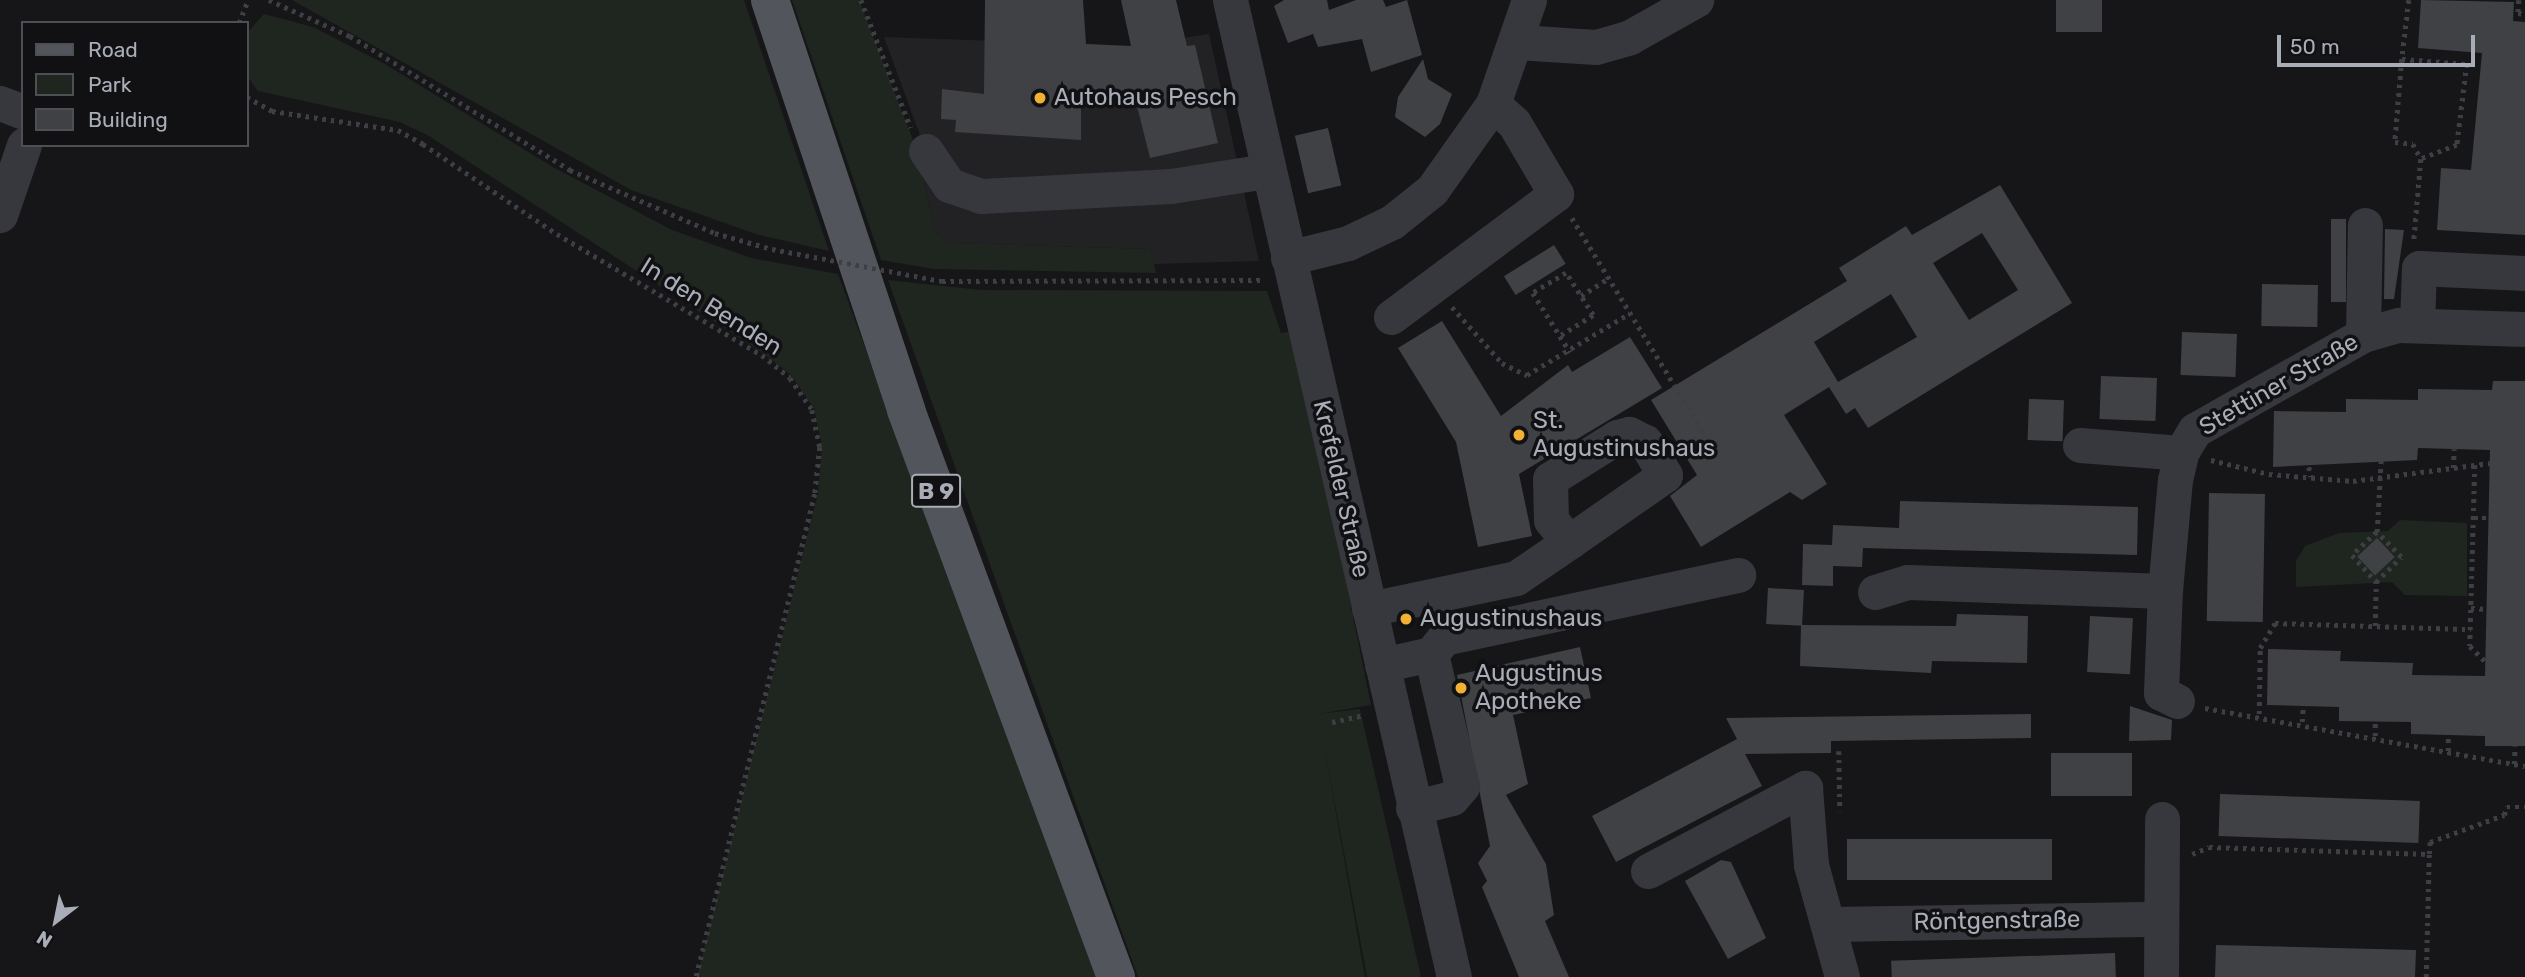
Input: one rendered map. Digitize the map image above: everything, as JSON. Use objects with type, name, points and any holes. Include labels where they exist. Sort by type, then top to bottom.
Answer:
[{"type":"main road","name":"B 9","points":[[770,0],[906,410],[1116,977]]},
{"type":"street","name":"Krefelder Straße","points":[[1230,0],[1266,171],[1291,268],[1454,977]]},
{"type":"street","points":[[1291,268],[1392,222],[1432,190],[1493,104],[1518,42],[1529,0]]},
{"type":"street","points":[[1518,42],[1597,47],[1630,37],[1696,0]]},
{"type":"street","points":[[0,103],[21,112]]},
{"type":"street","points":[[1391,317],[1435,288],[1556,194],[1514,123],[1493,104]]},
{"type":"street","points":[[0,215],[23,147]]},
{"type":"street","points":[[926,151],[949,185],[981,196],[1171,186],[1266,171]]},
{"type":"street","points":[[2363,335],[2365,225]]},
{"type":"street","points":[[2417,325],[2419,268],[2525,273]]},
{"type":"street","name":"Stettiner Straße","points":[[2177,701],[2161,693],[2165,591],[2181,453],[2195,430],[2363,335],[2417,325],[2525,329]]},
{"type":"street","points":[[2080,445],[2181,453]]},
{"type":"street","points":[[1369,609],[1516,578],[1569,542]]},
{"type":"street","points":[[1382,665],[1431,653],[1444,638],[1738,575]]},
{"type":"street","points":[[1875,592],[1908,582],[2165,591]]},
{"type":"street","points":[[1413,808],[1452,798],[1462,786],[1431,653]]},
{"type":"street","points":[[1648,871],[1805,788],[1811,865],[1832,924],[1842,977]]},
{"type":"street","points":[[2161,977],[2162,819]]},
{"type":"street","name":"Röntgenstraße","points":[[1832,924],[2161,919]]},
{"type":"path","points":[[240,21],[248,0]]},
{"type":"path","points":[[269,0],[350,36],[570,170],[715,233],[772,248],[943,281],[1291,268]]},
{"type":"path","points":[[861,0],[918,147],[926,151]]},
{"type":"path","points":[[2409,0],[2395,142],[2413,144],[2421,159],[2413,254],[2419,268]]},
{"type":"path","points":[[2519,0],[2518,13],[2525,14]]},
{"type":"path","points":[[2402,58],[2467,64],[2458,145],[2421,159]]},
{"type":"path","name":"In den Benden","points":[[248,98],[272,111],[398,130],[557,234],[762,355],[790,377],[812,410],[820,447],[816,494],[696,977]]},
{"type":"path","points":[[1556,194],[1704,433],[1694,440]]},
{"type":"path","points":[[1560,335],[1593,315],[1566,273],[1533,293],[1570,352]]},
{"type":"path","points":[[1581,296],[1609,278]]},
{"type":"path","points":[[1435,288],[1515,372],[1527,375],[1570,352],[1630,313]]},
{"type":"path","points":[[2453,468],[2454,449]]},
{"type":"path","points":[[2181,453],[2311,477],[2379,478],[2490,463]]},
{"type":"path","points":[[2375,626],[2376,582],[2352,555],[2377,532],[2381,459]]},
{"type":"path","points":[[2475,465],[2470,646],[2486,662]]},
{"type":"path","points":[[2309,467],[2311,477]]},
{"type":"path","points":[[2474,517],[2489,518]]},
{"type":"path","points":[[2376,582],[2402,557],[2377,532]]},
{"type":"path","points":[[2471,608],[2487,609]]},
{"type":"path","points":[[2259,713],[2260,648],[2275,623],[2471,629]]},
{"type":"path","points":[[2177,701],[2259,713],[2525,766]]},
{"type":"path","points":[[2302,722],[2303,706]]},
{"type":"path","points":[[2375,722],[2375,736]]},
{"type":"path","points":[[2448,735],[2448,751]]},
{"type":"path","points":[[2514,764],[2515,746]]},
{"type":"path","points":[[2426,977],[2430,842],[2504,815],[2508,807],[2525,807]]},
{"type":"path","points":[[2162,866],[2209,846],[2429,854]]},
{"type":"shaded area","points":[[1209,34],[1259,261],[1153,264],[1151,249],[951,243],[935,233],[918,153],[922,141],[884,37],[1133,46]]},
{"type":"green space","points":[[292,0],[744,0],[829,251],[756,234],[631,190]]},
{"type":"green space","points":[[792,0],[859,0],[918,153],[935,233],[951,243],[1151,249],[1156,273],[934,269],[881,260]]},
{"type":"green space","points":[[264,14],[313,27],[385,64],[551,166],[672,230],[751,258],[838,274],[1096,977],[697,977],[818,493],[822,445],[814,408],[791,375],[763,353],[429,136],[400,122],[258,91],[248,77],[248,32]]},
{"type":"green space","points":[[888,280],[981,290],[1267,291],[1281,333],[1295,331],[1371,705],[1318,714],[1360,709],[1421,977],[1367,977],[1324,745],[1365,977],[1138,977]]},
{"type":"green space","points":[[2400,520],[2467,523],[2467,596],[2405,595],[2392,582],[2296,587],[2296,561],[2305,546],[2339,533],[2388,531]]},
{"type":"building","name":"Autohaus Pesch","points":[[985,0],[1083,0],[1086,44],[1131,46],[1121,0],[1176,0],[1187,46],[1195,45],[1218,143],[1150,158],[1134,94],[1081,92],[1081,140],[955,132],[956,120],[941,119],[942,89],[984,94]]},
{"type":"building","points":[[1284,0],[1327,0],[1329,10],[1356,0],[1383,0],[1386,7],[1407,0],[1422,55],[1371,72],[1362,39],[1318,47],[1313,34],[1288,43],[1274,6]]},
{"type":"building","points":[[2056,0],[2102,0],[2102,32],[2056,32]]},
{"type":"building","points":[[2421,0],[2514,2],[2513,21],[2525,22],[2525,235],[2437,230],[2441,168],[2471,170],[2482,53],[2418,48]]},
{"type":"building","points":[[1423,59],[1428,79],[1452,94],[1440,124],[1425,137],[1395,117],[1398,97]]},
{"type":"building","points":[[1328,128],[1341,185],[1308,193],[1295,136]]},
{"type":"building","points":[[2000,185],[2072,303],[1868,428],[1855,408],[1846,414],[1829,387],[1784,415],[1827,484],[1802,500],[1790,492],[1701,547],[1670,496],[1697,475],[1651,400],[1847,281],[1839,268],[1906,226],[1912,235]],"holes":[[[1982,233],[2018,290],[1969,320],[1933,263]],[[1891,294],[1917,337],[1838,382],[1814,342]]]},
{"type":"building","points":[[2331,219],[2346,219],[2346,302],[2331,302]]},
{"type":"building","points":[[2385,229],[2404,230],[2394,299],[2384,299]]},
{"type":"building","points":[[1554,245],[1566,264],[1516,295],[1504,276]]},
{"type":"building","points":[[2262,284],[2318,285],[2317,327],[2261,326]]},
{"type":"building","name":"St. Augustinushaus","points":[[1442,321],[1501,416],[1568,365],[1572,372],[1630,337],[1662,388],[1519,474],[1532,536],[1478,547],[1456,442],[1398,348]]},
{"type":"building","points":[[2182,332],[2237,334],[2235,377],[2180,375]]},
{"type":"building","points":[[2101,376],[2157,378],[2155,421],[2099,419]]},
{"type":"building","points":[[2493,381],[2525,381],[2525,746],[2485,746],[2485,736],[2411,734],[2411,722],[2339,721],[2339,707],[2267,705],[2268,649],[2341,651],[2340,661],[2413,663],[2412,675],[2485,676],[2490,450],[2418,448],[2417,460],[2273,467],[2274,411],[2346,412],[2346,399],[2418,400],[2418,389],[2492,390]]},
{"type":"building","points":[[2029,399],[2064,400],[2063,441],[2028,440]]},
{"type":"building","points":[[2209,493],[2265,494],[2263,622],[2207,621]]},
{"type":"building","points":[[1900,501],[2138,507],[2137,555],[1863,548],[1862,567],[1833,566],[1833,586],[1802,585],[1803,544],[1832,545],[1833,525],[1899,528]]},
{"type":"building","points":[[2377,538],[2395,557],[2375,575],[2357,556]]},
{"type":"building","points":[[1768,588],[1804,590],[1802,626],[1766,624]]},
{"type":"building","points":[[1957,614],[2028,616],[2027,663],[1932,661],[1931,673],[1800,666],[1801,625],[1956,626]]},
{"type":"building","points":[[2090,616],[2133,618],[2130,674],[2087,672]]},
{"type":"building","points":[[1580,647],[1591,698],[1513,715],[1528,784],[1506,795],[1546,864],[1554,915],[1545,921],[1569,977],[1519,977],[1482,887],[1487,881],[1478,863],[1490,846],[1457,675]]},
{"type":"building","points":[[2130,706],[2172,720],[2171,740],[2129,741]]},
{"type":"building","points":[[2031,714],[2031,738],[1831,741],[1831,753],[1745,754],[1762,786],[1616,862],[1592,816],[1737,739],[1726,718]]},
{"type":"building","points":[[2051,753],[2132,753],[2132,796],[2051,796]]},
{"type":"building","points":[[2220,794],[2420,801],[2418,843],[2219,836]]},
{"type":"building","points":[[1847,839],[2052,839],[2052,880],[1847,880]]},
{"type":"building","points":[[1721,860],[1731,862],[1766,938],[1728,959],[1685,881]]},
{"type":"building","points":[[2216,945],[2416,950],[2415,977],[2215,977]]},
{"type":"building","points":[[2115,953],[2116,977],[1892,977],[1891,961]]},
{"type":"place","name":"Autohaus Pesch","points":[[1040,98]]},
{"type":"place","name":"St. Augustinushaus","points":[[1519,435]]},
{"type":"place","name":"Augustinushaus","points":[[1406,619]]},
{"type":"place","name":"Augustinus Apotheke","points":[[1461,688]]}]
